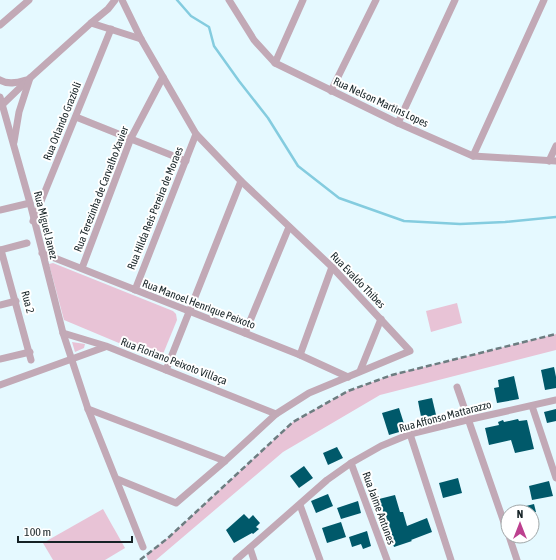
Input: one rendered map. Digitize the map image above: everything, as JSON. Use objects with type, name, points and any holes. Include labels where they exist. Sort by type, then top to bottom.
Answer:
[{"type":"street","points":[[0,25],[29,0]]},
{"type":"street","points":[[2,105],[30,78],[108,10],[115,0]]},
{"type":"street","name":"Rua Evaldo Thibes","points":[[116,480],[176,503],[225,461],[276,414],[309,393],[410,351],[332,267],[241,181],[196,134],[141,39],[122,0]]},
{"type":"street","name":"Rua Nelson Martins Lopes","points":[[229,0],[254,40],[275,63],[398,123],[473,156],[553,161]]},
{"type":"street","points":[[275,63],[303,0]]},
{"type":"street","points":[[331,90],[376,0]]},
{"type":"street","points":[[398,123],[455,0]]},
{"type":"street","points":[[473,156],[544,0]]},
{"type":"street","points":[[92,23],[141,39]]},
{"type":"street","name":"Rua Orlando Grazioli","points":[[33,221],[111,29]]},
{"type":"street","name":"Rua Terezinha de Carvalho Xavier","points":[[82,268],[131,138],[163,77]]},
{"type":"street","points":[[0,80],[9,83],[19,82],[30,78]]},
{"type":"street","points":[[13,146],[19,112],[30,78]]},
{"type":"street","name":"Rua Miguel Janez","points":[[0,97],[30,203],[33,221],[63,333],[88,409],[142,547]]},
{"type":"street","points":[[76,117],[186,161]]},
{"type":"street","name":"Rua Hilda Reis Pereira de Moraes","points":[[135,290],[196,134]]},
{"type":"street","points":[[553,161],[556,146]]},
{"type":"street","points":[[166,370],[241,181]]},
{"type":"street","points":[[0,210],[30,203]]},
{"type":"street","points":[[245,333],[289,227]]},
{"type":"street","points":[[1,250],[27,243]]},
{"type":"street","name":"Rua 2","points":[[1,250],[31,360]]},
{"type":"street","name":"Rua Manoel Henrique Peixoto","points":[[42,253],[300,355],[348,377]]},
{"type":"street","points":[[300,355],[332,267]]},
{"type":"street","points":[[0,305],[16,301]]},
{"type":"street","points":[[360,371],[381,319]]},
{"type":"street","name":"Rua Floriano Peixoto Villaça","points":[[63,333],[106,346],[276,414]]},
{"type":"street","points":[[0,385],[106,346]]},
{"type":"street","points":[[0,359],[30,352]]},
{"type":"street","points":[[457,387],[467,420],[500,513]]},
{"type":"street","name":"Rua Affonso Mattarazzo","points":[[236,560],[327,480],[351,463],[381,446],[410,434],[556,400]]},
{"type":"street","points":[[532,406],[556,478]]},
{"type":"street","points":[[88,409],[225,461]]},
{"type":"street","points":[[410,434],[451,560]]},
{"type":"street","name":"Rua Jaime Antunes","points":[[351,463],[386,560]]},
{"type":"street","points":[[300,505],[320,560]]},
{"type":"street","points":[[511,544],[517,560]]},
{"type":"street","points":[[250,548],[254,560]]},
{"type":"shaded area","points":[[53,263],[173,311],[176,314],[177,320],[163,354],[157,359],[64,320],[49,264]]},
{"type":"shaded area","points":[[457,303],[462,323],[431,332],[426,311]]},
{"type":"shaded area","points":[[556,334],[556,350],[380,395],[283,452],[156,560],[148,560],[146,555],[168,538],[293,422],[348,391],[392,375]]},
{"type":"shaded area","points":[[72,342],[85,344],[84,348],[75,352]]},
{"type":"shaded area","points":[[103,509],[125,548],[105,560],[53,560],[43,543]]},
{"type":"building","points":[[554,367],[556,388],[545,390],[541,370]]},
{"type":"building","points":[[514,376],[519,399],[497,403],[494,388],[499,387],[498,380]]},
{"type":"building","points":[[432,398],[437,419],[422,422],[418,401]]},
{"type":"building","points":[[399,408],[406,430],[389,435],[382,413]]},
{"type":"building","points":[[556,409],[556,421],[547,423],[544,412]]},
{"type":"building","points":[[518,419],[519,421],[527,420],[534,449],[515,453],[511,440],[489,445],[485,428],[499,425],[498,422],[503,420],[504,422]]},
{"type":"building","points":[[337,447],[343,458],[328,465],[323,453]]},
{"type":"building","points":[[304,466],[313,478],[299,488],[290,476]]},
{"type":"building","points":[[458,478],[462,493],[443,498],[439,483]]},
{"type":"building","points":[[549,481],[553,496],[532,500],[529,486]]},
{"type":"building","points":[[328,494],[333,506],[316,513],[311,501]]},
{"type":"building","points":[[395,495],[400,512],[403,512],[407,526],[427,518],[432,532],[394,547],[379,499]]},
{"type":"building","points":[[358,501],[361,513],[341,519],[337,508]]},
{"type":"building","points":[[244,514],[249,519],[253,515],[260,523],[256,527],[259,529],[253,534],[252,533],[234,543],[226,530]]},
{"type":"building","points":[[341,522],[346,537],[327,543],[322,528]]},
{"type":"building","points":[[367,531],[371,546],[363,549],[361,544],[352,547],[349,537]]},
{"type":"waterway","points":[[177,0],[191,16],[209,27],[214,46],[268,118],[298,166],[339,198],[404,221],[460,224],[505,222],[556,217]]},
{"type":"railway","points":[[140,560],[168,538],[293,422],[348,391],[392,375],[556,334]]}]
